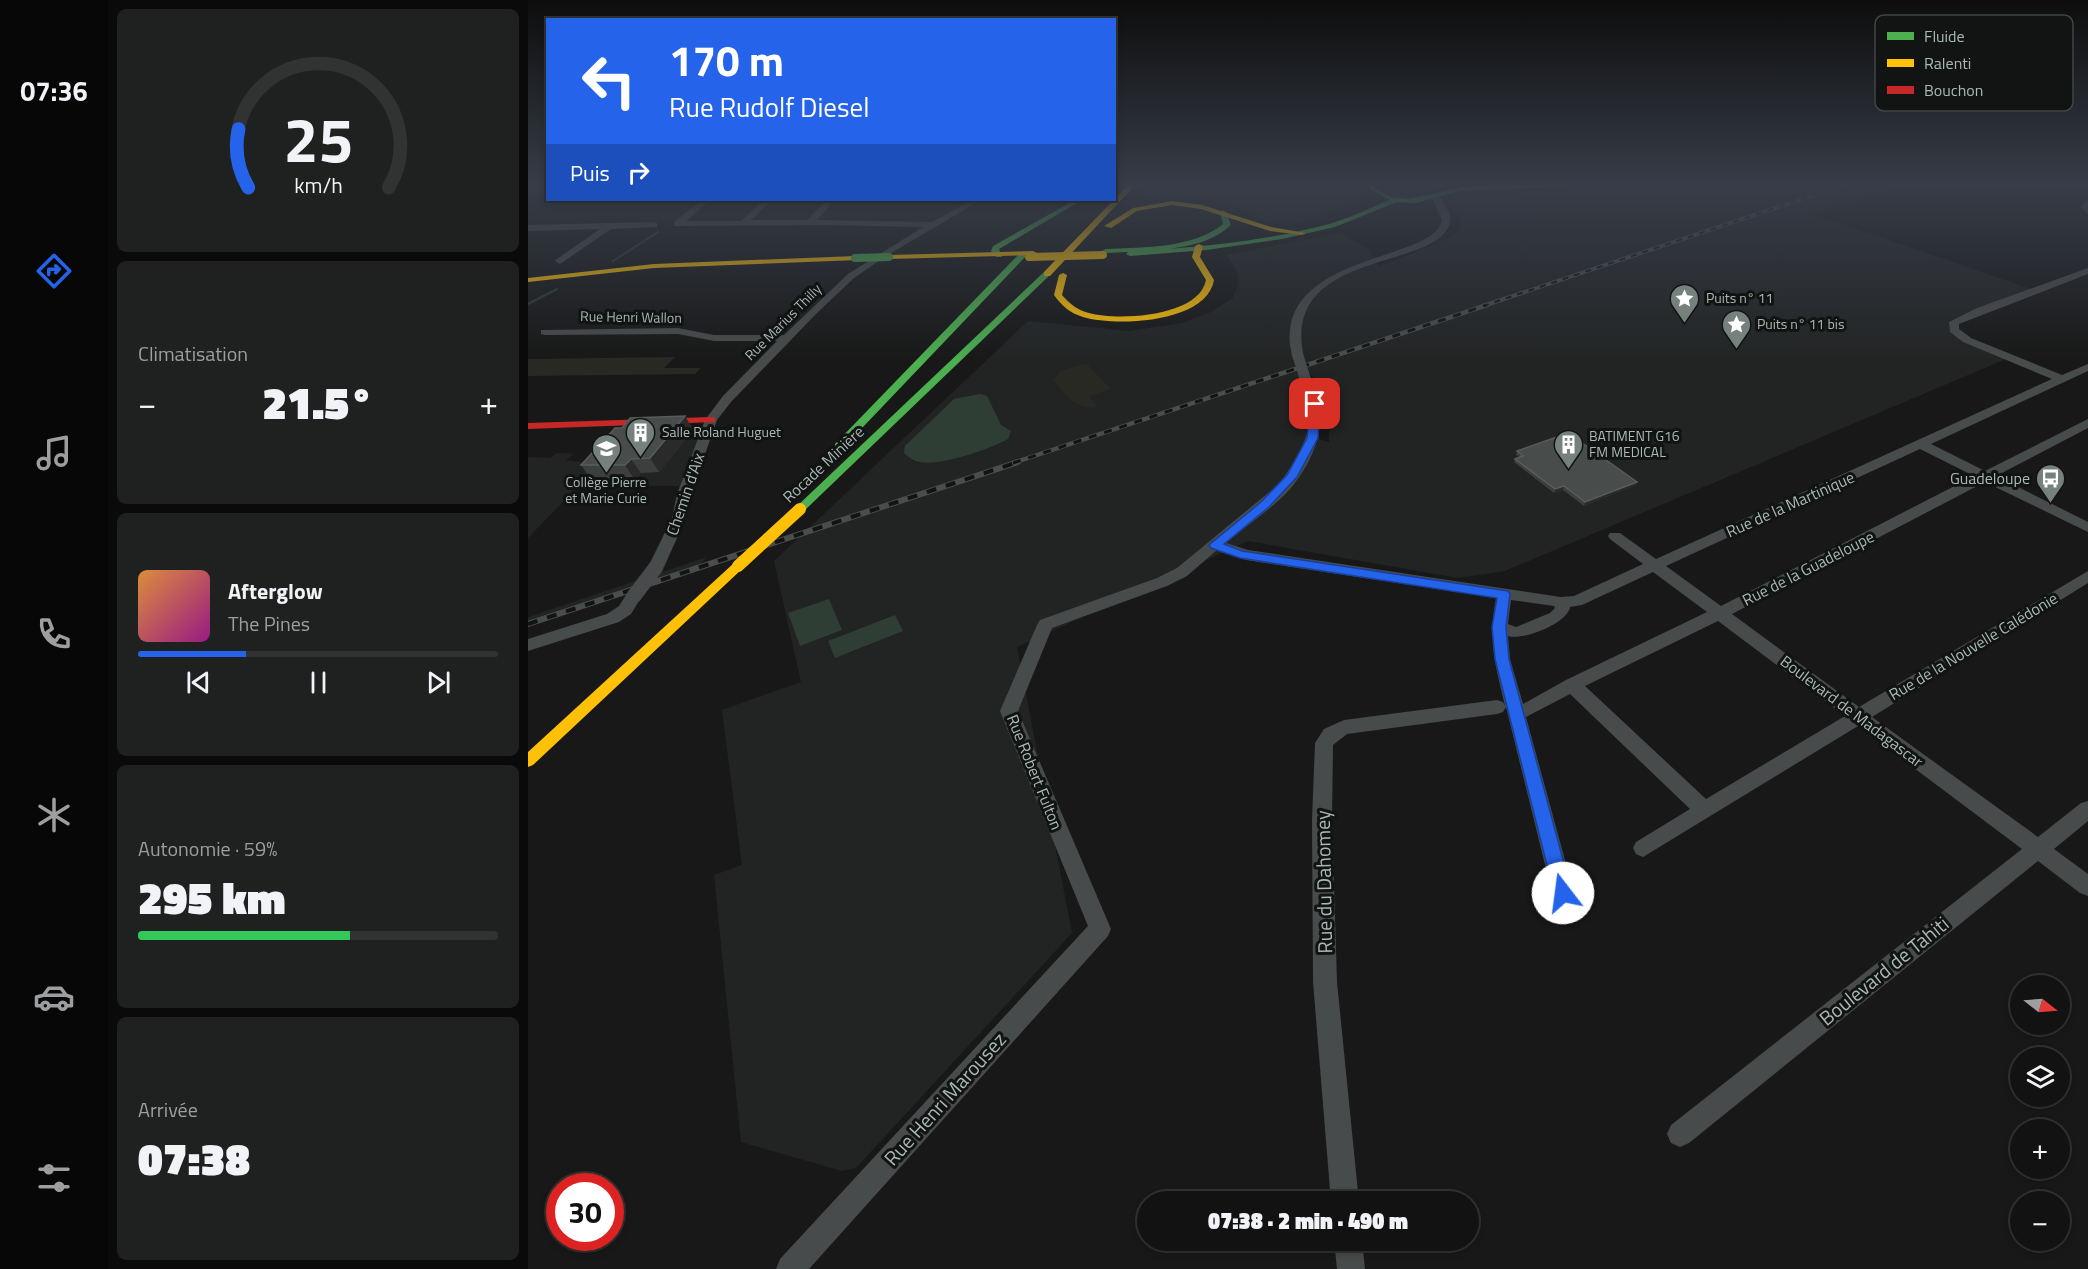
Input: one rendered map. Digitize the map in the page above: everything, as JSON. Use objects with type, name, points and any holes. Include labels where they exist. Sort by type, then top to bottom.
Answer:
[{"type":"main road","points":[[888,259],[976,249],[995,243]]},
{"type":"main road","points":[[1001,256],[996,248],[1003,243]]},
{"type":"main road","name":"Rocade Minière","points":[[802,487],[1027,282],[1066,243]]},
{"type":"main road","name":"Rocade Minière","points":[[528,761],[834,478],[1036,285],[1076,243]]},
{"type":"main road","points":[[834,478],[846,472],[1063,275],[1092,243]]},
{"type":"main road","points":[[1129,252],[1178,243]]},
{"type":"main road","points":[[1198,248],[1223,243]]},
{"type":"main road","points":[[528,282],[661,269],[854,260],[1129,252],[1250,243]]},
{"type":"main road","points":[[1063,275],[1057,294],[1063,304],[1089,316],[1118,319],[1163,315],[1193,304],[1207,292],[1210,280],[1196,256],[1198,248]]},
{"type":"main road","points":[[1129,252],[1178,260],[1206,271]]},
{"type":"main road","points":[[827,459],[998,282],[1027,255]]},
{"type":"main road","points":[[888,259],[955,260],[1001,256]]},
{"type":"main road","points":[[955,260],[995,266],[1001,274],[998,282]]},
{"type":"main road","points":[[528,426],[711,420]]},
{"type":"street","points":[[560,261],[585,243]]},
{"type":"street","name":"Rue Marius Thilly","points":[[711,420],[728,399],[834,291],[867,264],[903,243]]},
{"type":"street","name":"Rue Robert Fulton","points":[[1100,929],[1010,717],[1010,705],[1046,624],[1162,582],[1196,563],[1284,487],[1298,468],[1313,438],[1315,404],[1294,338],[1300,308],[1321,285],[1344,271],[1417,243]]},
{"type":"street","points":[[2062,379],[1967,340],[1954,330],[1954,322],[2088,271]]},
{"type":"street","name":"Rue Henri Wallon","points":[[545,332],[678,331],[714,339],[788,338]]},
{"type":"street","name":"Rue de la Martinique","points":[[1561,602],[1576,601],[2088,367]]},
{"type":"street","name":"Chemin d'Aix","points":[[528,645],[614,618],[625,610],[656,567],[679,518],[684,494],[711,420]]},
{"type":"street","name":"Rue de la Guadeloupe","points":[[1527,710],[2088,423]]},
{"type":"street","points":[[1921,444],[2088,528]]},
{"type":"street","name":"Boulevard de Madagascar","points":[[1615,536],[2088,886]]},
{"type":"street","points":[[1216,545],[1240,554],[1561,602],[1563,609],[1556,617],[1516,633],[1499,627]]},
{"type":"street","name":"Rue de la Nouvelle Calédonie","points":[[1643,848],[2088,576]]},
{"type":"street","points":[[1504,594],[1499,627],[1502,659],[1563,893]]},
{"type":"street","points":[[1572,685],[1704,810]]},
{"type":"street","name":"Rue du Dahomey","points":[[1343,1191],[1325,982],[1322,820],[1324,743],[1330,734],[1344,727],[1497,707]]},
{"type":"street","name":"Boulevard de Tahiti","points":[[1680,1134],[2088,809]]},
{"type":"street","name":"Rue Henri Marousez","points":[[790,1269],[1100,929]]},
{"type":"street","points":[[1349,1251],[1350,1269]]},
{"type":"shaded area","points":[[1288,243],[1358,243],[1370,250],[1379,267],[1436,243],[1898,243],[2034,290],[1954,322],[1955,330],[2006,359],[1505,571],[1458,578],[1248,541],[1017,647],[1072,933],[856,1168],[842,1171],[741,1142],[714,875],[742,865],[722,710],[801,682],[774,561],[1028,321],[1129,331],[1182,323],[1211,312],[1233,298],[1238,284],[1237,271],[1226,255]],"holes":[[[1308,372],[1328,394],[1329,442],[1313,437],[1315,403]]]},
{"type":"shaded area","points":[[675,357],[664,368],[701,368],[695,374],[528,376],[528,359]]},
{"type":"shaded area","points":[[1083,364],[1089,366],[1111,389],[1089,396],[1098,407],[1084,407],[1072,401],[1054,380],[1060,371]]},
{"type":"shaded area","points":[[980,394],[987,396],[1001,425],[1011,431],[1008,439],[978,452],[929,463],[911,459],[904,453],[905,446],[954,399]]},
{"type":"shaded area","name":"Collège Pierre et Marie Curie","points":[[703,426],[680,486],[579,485],[528,538],[528,457],[550,458],[557,453],[573,454],[566,460],[589,463],[636,428]]},
{"type":"shaded area","points":[[707,557],[692,573],[528,627],[528,617]]},
{"type":"shaded area","points":[[829,599],[842,630],[800,646],[788,613]]},
{"type":"shaded area","points":[[895,615],[903,631],[835,658],[828,641]]},
{"type":"building","points":[[685,416],[650,458],[631,459],[625,465],[581,465],[615,428],[622,428],[630,418]]},
{"type":"building","name":"BATIMENT G16 FM MEDICAL","points":[[1568,433],[1637,482],[1585,502],[1564,486],[1555,489],[1515,459],[1523,456],[1517,451]]},
{"type":"waterway","points":[[613,261],[641,243]]},
{"type":"waterway","points":[[528,304],[557,289]]},
{"type":"railway","points":[[1483,306],[1670,243]]},
{"type":"railway","points":[[1013,463],[1487,305]]},
{"type":"railway","points":[[528,624],[1018,462]]},
{"type":"traffic: fast","points":[[999,255],[995,251],[996,248],[1004,243]]},
{"type":"traffic: fast","points":[[1106,251],[1170,247],[1189,243]]},
{"type":"traffic: fast","points":[[1130,254],[1241,243]]},
{"type":"traffic: fast","points":[[839,446],[1024,254]]},
{"type":"traffic: fast","points":[[855,258],[889,257]]},
{"type":"traffic: fast","points":[[800,509],[1047,274]]},
{"type":"traffic: slow","points":[[1047,274],[1076,243]]},
{"type":"traffic: slow","points":[[1063,275],[1058,295],[1068,307],[1085,315],[1106,319],[1153,316],[1175,311],[1193,303],[1207,292],[1210,280],[1196,257],[1199,246]]},
{"type":"traffic: slow","points":[[889,257],[1033,253]]},
{"type":"traffic: slow","points":[[1029,257],[1103,255]]},
{"type":"traffic: slow","points":[[528,280],[654,266],[855,258]]},
{"type":"traffic: slow","points":[[738,566],[800,509]]},
{"type":"traffic: slow","points":[[528,761],[738,566]]},
{"type":"traffic: jam","points":[[528,426],[711,420]]},
{"type":"place","name":"Puits n° 11","points":[[1685,324]]},
{"type":"place","name":"Puits n° 11 bis","points":[[1736,350]]},
{"type":"place","name":"Salle Roland Huguet","points":[[641,458]]},
{"type":"place","name":"BATIMENT G16 FM MEDICAL","points":[[1568,470]]},
{"type":"place","name":"Collège Pierre et Marie Curie","points":[[606,474]]},
{"type":"place","name":"Guadeloupe","points":[[2051,504]]},
{"type":"route","points":[[1315,404],[1313,438],[1292,477],[1265,504],[1216,545],[1240,554],[1504,594],[1499,627],[1502,659],[1563,893]]}]
